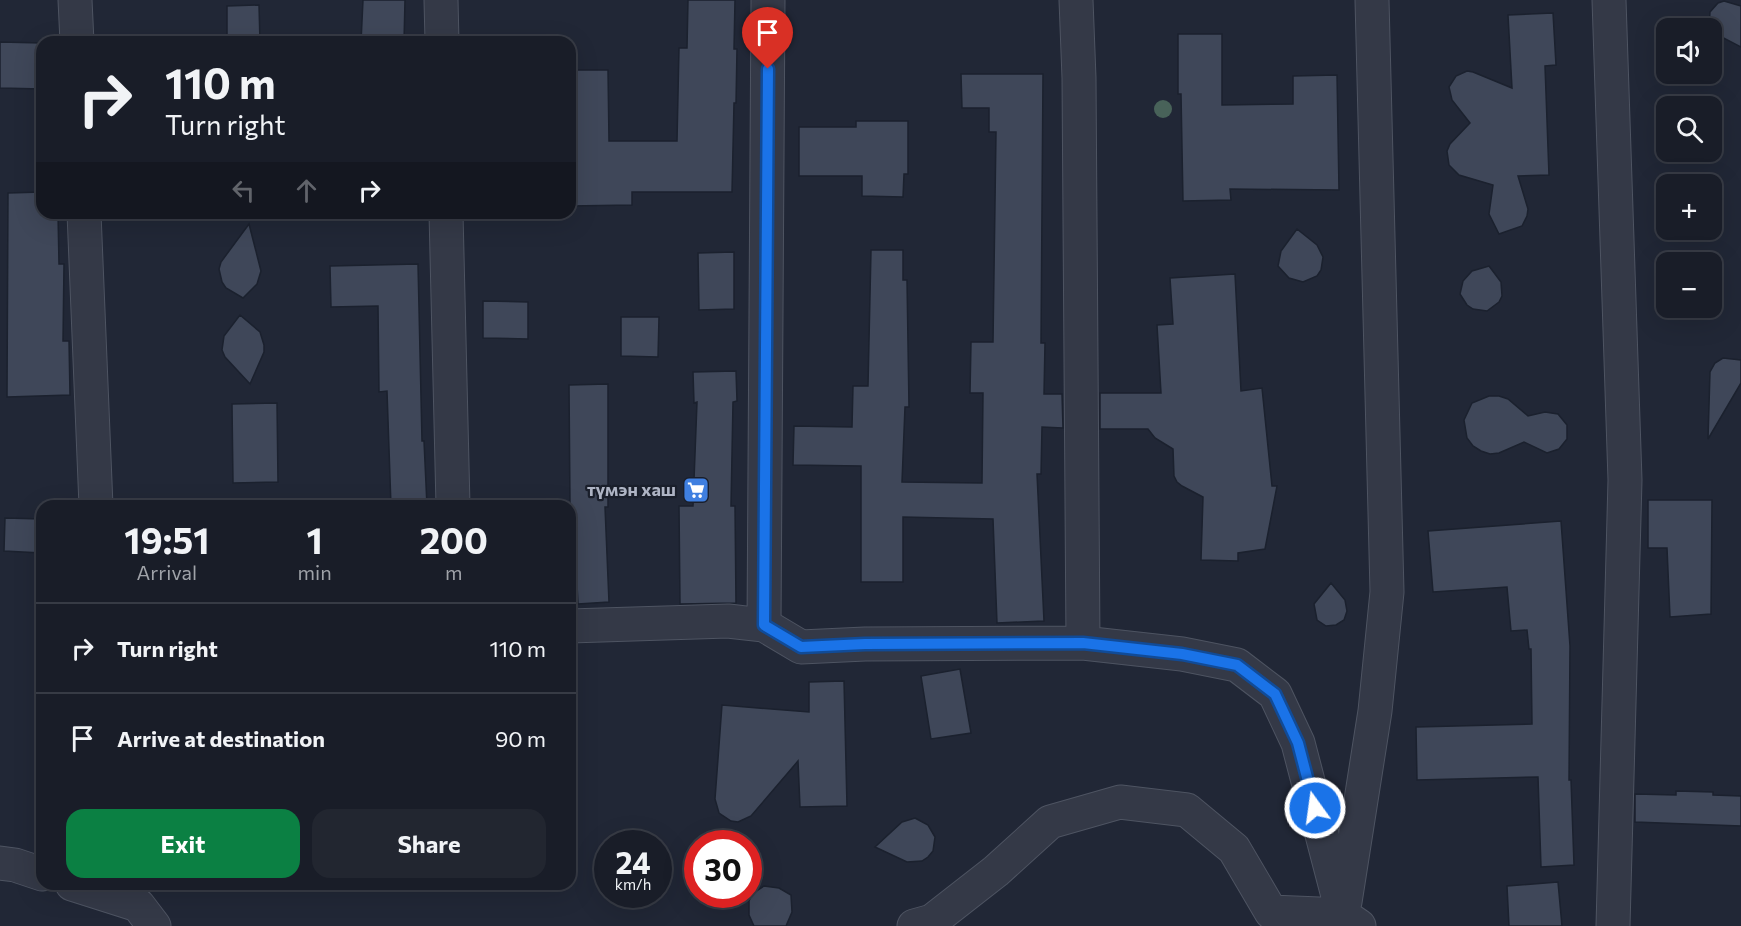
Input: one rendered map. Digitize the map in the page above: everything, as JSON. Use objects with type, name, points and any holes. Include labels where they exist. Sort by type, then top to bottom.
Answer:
[{"type":"street","points":[[75,0],[77,36]]},
{"type":"street","points":[[441,0],[442,36]]},
{"type":"street","points":[[764,625],[768,0]]},
{"type":"street","points":[[1076,0],[1079,78],[1083,643]]},
{"type":"street","points":[[1351,921],[1387,592],[1372,0]]},
{"type":"street","points":[[1609,0],[1625,480],[1613,926]]},
{"type":"street","points":[[84,219],[96,500]]},
{"type":"street","points":[[446,219],[453,500]]},
{"type":"street","points":[[576,627],[728,621],[764,625],[801,647],[865,644],[1083,643],[1182,654],[1237,665],[1275,694],[1298,743],[1351,921]]},
{"type":"street","points":[[914,926],[932,921],[996,871],[1050,822],[1120,802],[1187,810],[1234,849],[1271,912],[1351,921]]},
{"type":"street","points":[[0,863],[36,872]]},
{"type":"street","points":[[91,890],[138,905],[154,926]]},
{"type":"building","points":[[363,0],[405,0],[404,36],[361,36]]},
{"type":"building","points":[[688,0],[735,0],[734,49],[737,49],[732,192],[632,192],[632,205],[576,206],[576,70],[608,70],[609,141],[677,141],[679,48],[687,48]]},
{"type":"building","points":[[1724,1],[1741,6],[1741,47],[1722,37],[1722,18],[1710,18],[1710,12],[1718,3]]},
{"type":"building","points":[[259,5],[260,36],[227,36],[227,6]]},
{"type":"building","points":[[1553,13],[1556,65],[1545,66],[1549,175],[1518,176],[1528,209],[1527,216],[1522,226],[1499,234],[1489,214],[1493,185],[1459,175],[1449,165],[1447,151],[1450,144],[1470,123],[1452,100],[1449,87],[1456,76],[1467,71],[1512,88],[1508,15]]},
{"type":"building","points":[[1178,34],[1222,34],[1222,105],[1293,104],[1293,76],[1337,75],[1339,190],[1230,189],[1231,200],[1183,201]]},
{"type":"building","points":[[0,42],[36,43],[36,89],[0,88]]},
{"type":"building","points":[[961,74],[1043,74],[1041,343],[1045,343],[1044,394],[1062,394],[1063,428],[1042,427],[1041,474],[1037,474],[1044,621],[997,623],[993,519],[903,517],[903,582],[861,582],[861,466],[793,465],[794,426],[852,427],[853,386],[868,386],[871,250],[903,250],[903,280],[907,280],[909,407],[905,407],[902,482],[982,483],[983,393],[970,393],[971,342],[993,342],[996,132],[989,132],[989,108],[962,108]]},
{"type":"building","points":[[856,121],[908,121],[908,174],[904,174],[903,197],[862,196],[862,176],[799,176],[799,127],[856,127]]},
{"type":"building","points":[[36,192],[36,219],[58,219],[59,264],[64,264],[63,341],[69,341],[70,395],[7,397],[8,193]]},
{"type":"building","points":[[249,224],[261,271],[257,284],[243,298],[226,288],[219,269],[221,262]]},
{"type":"building","points":[[1297,229],[1317,245],[1323,257],[1321,270],[1317,276],[1303,282],[1289,278],[1278,266],[1281,251]]},
{"type":"building","points":[[734,252],[734,309],[699,310],[698,253]]},
{"type":"building","points":[[418,264],[422,441],[424,441],[427,500],[391,500],[387,391],[379,392],[378,306],[331,307],[330,266]]},
{"type":"building","points":[[1489,266],[1501,282],[1502,296],[1499,302],[1487,311],[1473,309],[1467,305],[1460,294],[1463,281],[1472,271]]},
{"type":"building","points":[[1235,274],[1241,391],[1262,388],[1272,486],[1277,486],[1265,549],[1238,553],[1238,561],[1201,560],[1203,497],[1177,482],[1174,476],[1173,449],[1155,438],[1148,429],[1100,429],[1100,393],[1161,393],[1157,325],[1173,324],[1170,278]]},
{"type":"building","points":[[483,301],[528,302],[528,339],[483,338]]},
{"type":"building","points":[[240,315],[260,332],[264,345],[264,352],[250,384],[225,357],[222,350],[224,336]]},
{"type":"building","points":[[621,317],[659,317],[658,357],[621,356]]},
{"type":"building","points":[[1723,358],[1741,360],[1741,383],[1708,439],[1710,372],[1715,363]]},
{"type":"building","points":[[736,371],[737,401],[733,402],[731,506],[735,506],[736,603],[680,604],[679,506],[693,506],[697,402],[694,403],[693,372]]},
{"type":"building","points":[[608,384],[608,507],[605,507],[609,602],[578,604],[576,500],[570,500],[569,385]]},
{"type":"building","points":[[1489,396],[1508,399],[1528,416],[1545,412],[1558,414],[1567,425],[1567,439],[1559,449],[1547,453],[1524,442],[1499,453],[1490,454],[1481,451],[1467,438],[1464,420],[1472,403]]},
{"type":"building","points":[[277,403],[278,482],[233,483],[232,404]]},
{"type":"building","points":[[1648,500],[1712,500],[1711,614],[1670,617],[1667,548],[1648,548]]},
{"type":"building","points":[[5,518],[36,519],[36,553],[4,551]]},
{"type":"building","points":[[1561,521],[1570,646],[1569,780],[1571,780],[1574,865],[1541,867],[1538,777],[1417,780],[1416,727],[1532,724],[1531,649],[1529,649],[1527,630],[1511,631],[1507,587],[1433,592],[1428,531]]},
{"type":"building","points":[[1331,583],[1345,600],[1347,611],[1344,620],[1336,625],[1326,626],[1317,620],[1314,604]]},
{"type":"building","points":[[960,669],[971,733],[931,739],[921,676]]},
{"type":"building","points":[[844,681],[847,806],[800,807],[798,761],[751,816],[738,822],[731,821],[719,813],[715,799],[722,705],[809,712],[809,682]]},
{"type":"building","points":[[1676,791],[1713,792],[1713,795],[1741,796],[1741,826],[1635,822],[1635,794],[1676,795]]},
{"type":"building","points":[[915,818],[928,825],[935,837],[933,851],[928,857],[922,861],[907,862],[875,847],[902,822]]},
{"type":"building","points":[[1558,882],[1562,926],[1509,926],[1507,886]]},
{"type":"building","points":[[762,887],[779,888],[791,895],[792,912],[786,926],[754,926],[749,915],[749,908],[762,908]]},
{"type":"place","name":"түмэн хаш","points":[[696,490]]},
{"type":"route","points":[[768,69],[764,625],[801,647],[865,644],[1083,643],[1182,654],[1237,665],[1275,694],[1298,743],[1315,808]]}]
